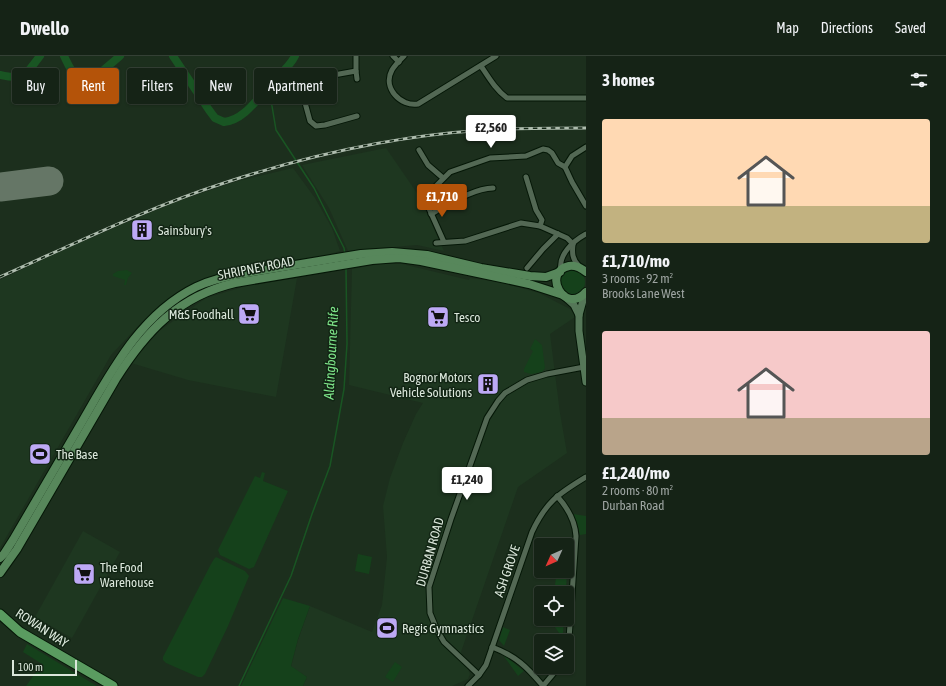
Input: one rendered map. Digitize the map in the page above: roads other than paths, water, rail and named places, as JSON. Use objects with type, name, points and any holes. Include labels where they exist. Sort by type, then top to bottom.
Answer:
[{"type":"highway","name":"ROWAN WAY","points":[[0,614],[20,632],[112,686]]},
{"type":"main road","name":"SHRIPNEY ROAD","points":[[352,260],[392,252],[406,252],[427,255],[481,268],[546,278],[571,266],[584,270]]},
{"type":"main road","name":"SHRIPNEY ROAD","points":[[0,558],[14,540],[121,356],[139,333],[156,316],[187,292],[202,284],[220,278],[340,261],[390,259],[416,260],[529,284],[564,296],[578,298],[586,292]]},
{"type":"main road","name":"SHRIPNEY ROAD","points":[[0,572],[17,549],[124,366],[139,345],[163,320],[184,303],[217,288],[340,261]]},
{"type":"main road","points":[[560,271],[556,284],[564,296]]},
{"type":"street","points":[[356,56],[357,78]]},
{"type":"street","points":[[393,56],[399,62]]},
{"type":"street","points":[[404,56],[391,71],[389,80],[391,90],[399,100],[413,105],[418,104],[496,56]]},
{"type":"street","points":[[481,66],[501,94],[508,98],[586,98]]},
{"type":"street","points":[[356,71],[306,80],[301,88],[310,121],[316,126],[357,116]]},
{"type":"street","points":[[565,166],[572,156],[586,147]]},
{"type":"street","points":[[444,242],[425,198],[443,178],[455,170],[490,158],[526,156],[543,149],[548,150],[552,153],[558,163],[565,166],[572,182],[586,206]]},
{"type":"street","points":[[419,150],[428,165],[443,178]]},
{"type":"street","points":[[526,177],[536,210],[542,220],[540,226]]},
{"type":"street","points":[[431,214],[472,193],[486,188],[493,188]]},
{"type":"street","points":[[436,243],[465,241],[521,223],[540,226],[567,238],[573,244]]},
{"type":"street","points":[[527,268],[558,234]]},
{"type":"street","points":[[560,271],[560,264],[566,251],[586,234]]},
{"type":"street","points":[[573,244],[573,258],[584,270]]},
{"type":"street","points":[[579,315],[586,292]]},
{"type":"street","points":[[564,296],[574,305],[579,315],[586,382]]},
{"type":"street","name":"DURBAN ROAD","points":[[479,675],[444,642],[436,630],[430,613],[429,587],[452,519],[487,418],[498,401],[505,393],[527,380],[547,374],[584,367]]},
{"type":"street","name":"ASH GROVE","points":[[468,686],[486,666],[532,532],[539,517],[548,504],[557,496],[586,478]]},
{"type":"street","points":[[557,496],[562,501],[574,524],[576,536],[569,634]]},
{"type":"street","points":[[492,647],[517,659],[526,666],[543,686],[554,674]]},
{"type":"waterway","points":[[0,75],[20,77],[28,72],[40,56]]},
{"type":"waterway","points":[[64,56],[74,74],[87,80],[93,79],[120,56]]},
{"type":"waterway","points":[[173,56],[215,118],[224,122],[239,117],[245,112],[288,66],[295,56]]},
{"type":"waterway","name":"Aldingbourne Rife","points":[[271,104],[276,130],[314,188],[344,248],[345,254]]},
{"type":"waterway","name":"Aldingbourne Rife","points":[[239,686],[291,576],[330,466],[344,389],[347,344],[346,268]]},
{"type":"railway","points":[[0,277],[111,227],[195,193],[256,173],[321,155],[421,136],[488,130],[586,128]]},
{"type":"place","name":"Sainsbury's","points":[[142,230]]},
{"type":"place","name":"M&S Foodhall","points":[[249,314]]},
{"type":"place","name":"Tesco","points":[[438,317]]},
{"type":"place","name":"Bognor Motors Vehicle Solutions","points":[[488,384]]},
{"type":"place","name":"The Base","points":[[40,454]]},
{"type":"place","name":"The Food Warehouse","points":[[84,574]]},
{"type":"place","name":"Regis Gymnastics","points":[[387,628]]}]
